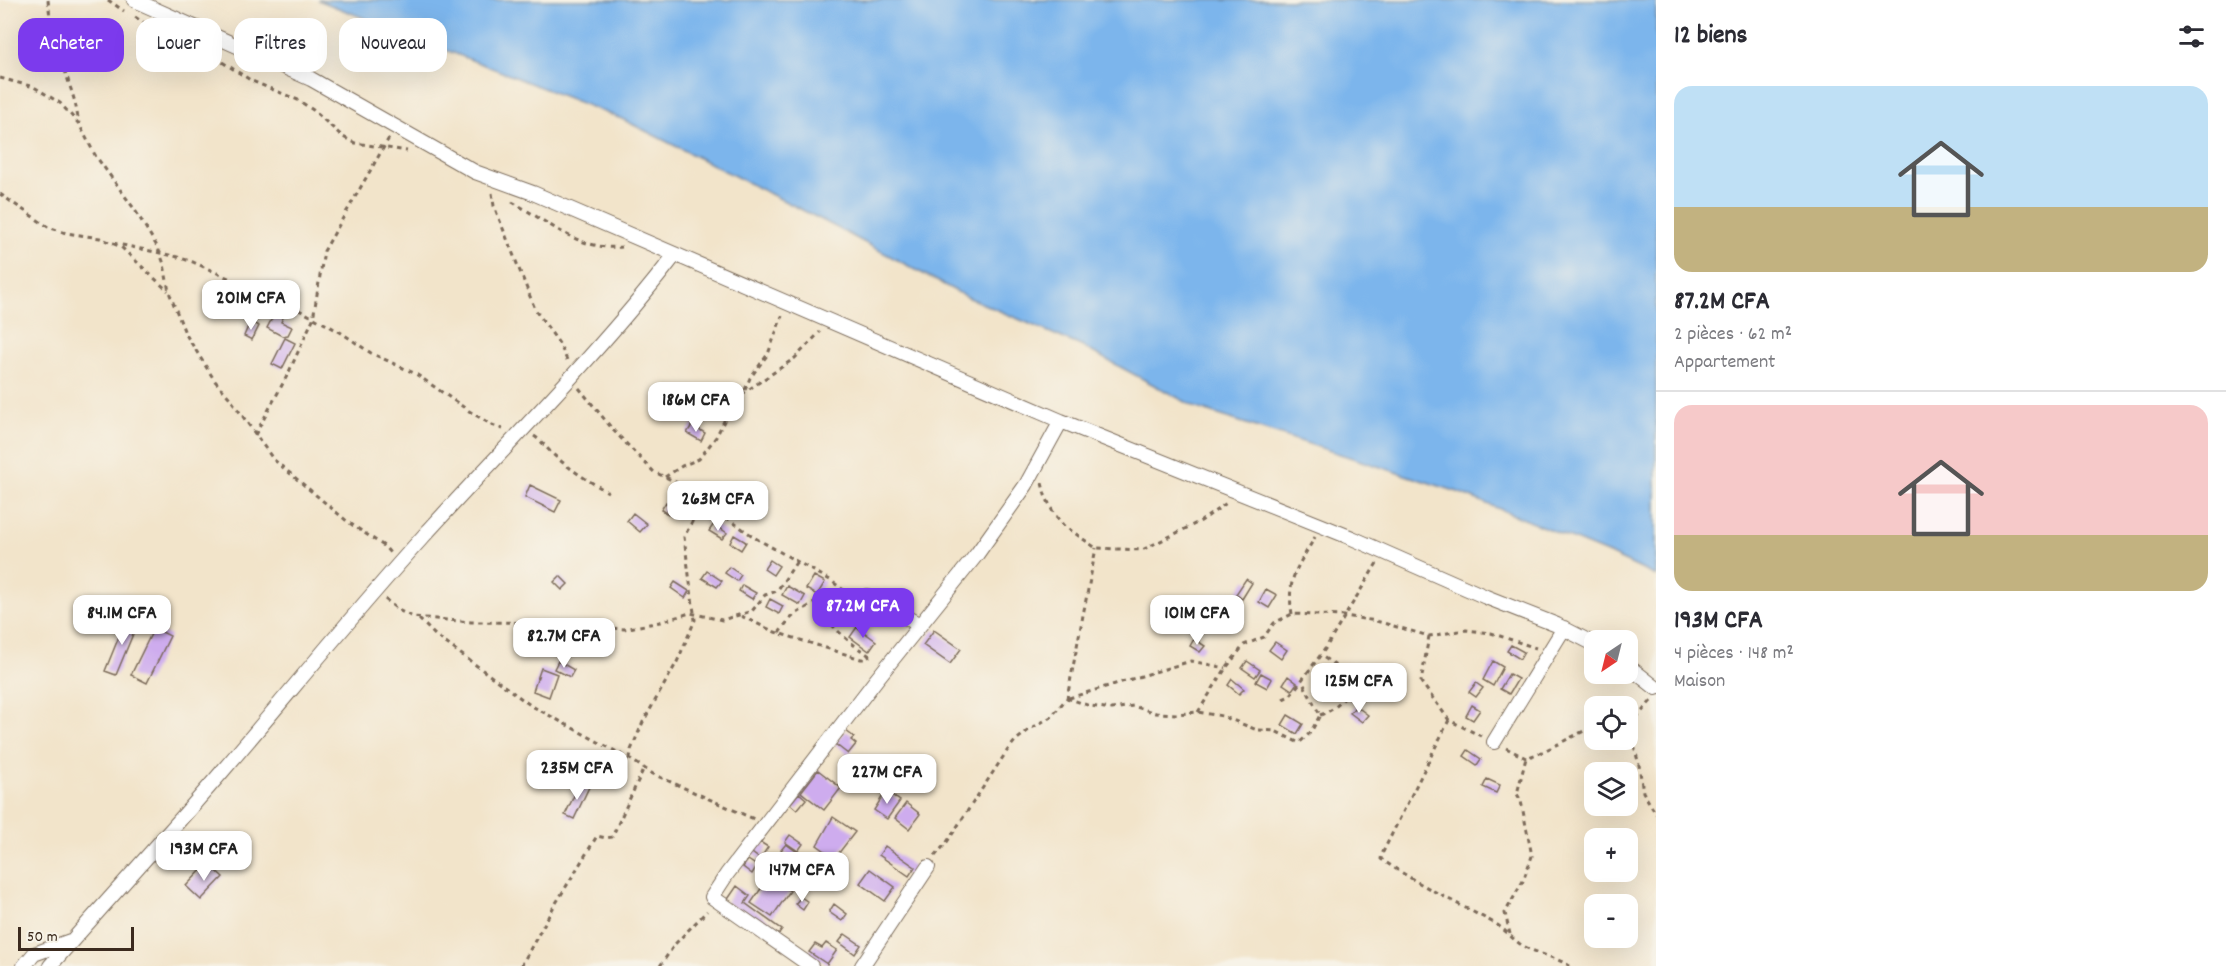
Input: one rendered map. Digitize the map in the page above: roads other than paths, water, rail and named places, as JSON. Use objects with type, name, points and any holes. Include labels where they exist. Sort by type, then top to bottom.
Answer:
[{"type":"street","points":[[134,0],[301,74],[475,172],[532,193],[1061,421],[1384,551],[1584,639]]},
{"type":"street","points":[[50,966],[225,768],[397,566],[573,375],[674,256]]},
{"type":"street","points":[[811,966],[712,897],[727,874],[920,624],[983,546],[1036,469],[1061,421]]},
{"type":"street","points":[[867,596],[920,624]]},
{"type":"street","points":[[1494,742],[1564,628]]},
{"type":"street","points":[[1638,674],[1656,688]]},
{"type":"street","points":[[862,966],[928,867]]},
{"type":"street","points":[[24,966],[34,954],[72,940]]},
{"type":"water","points":[[318,0],[1656,0],[1656,576],[1607,553],[1458,492],[1197,408],[1081,346],[965,296],[824,221],[622,119],[447,50],[447,18],[364,18]]}]
